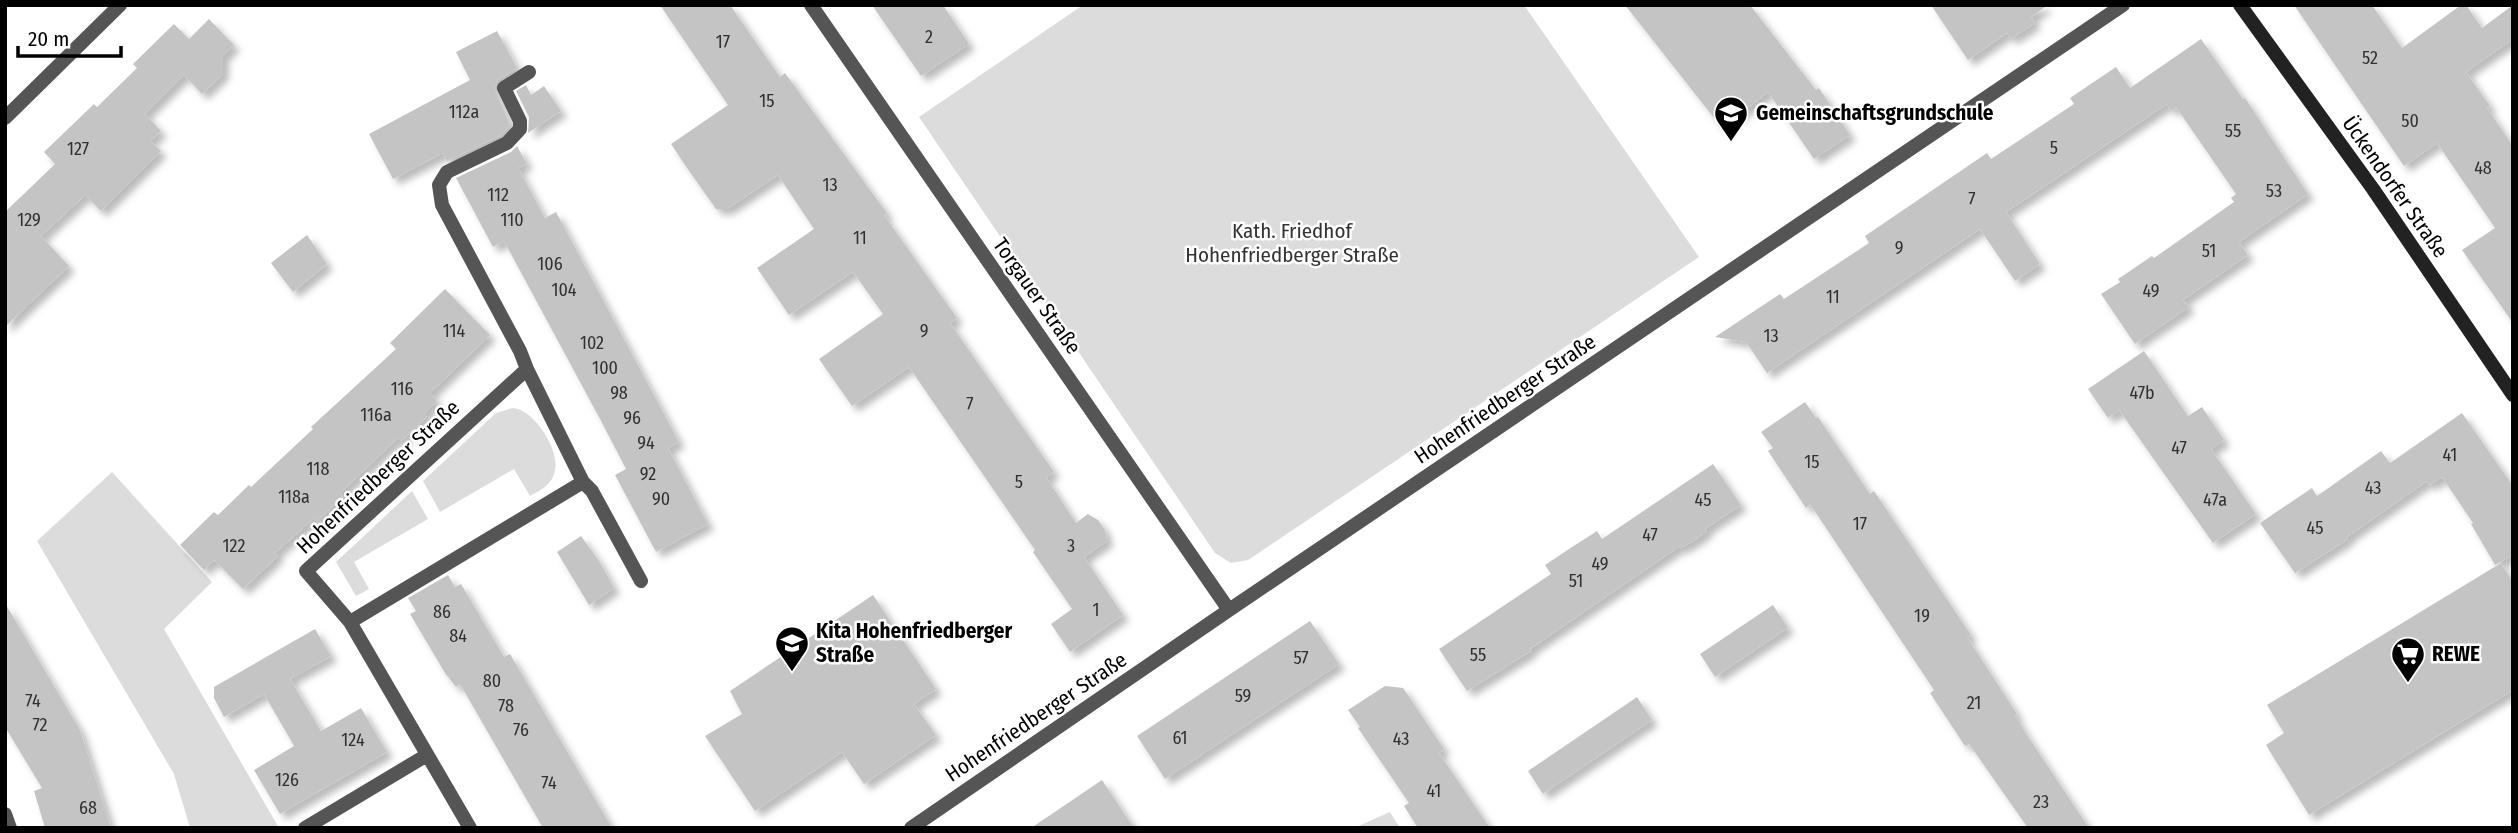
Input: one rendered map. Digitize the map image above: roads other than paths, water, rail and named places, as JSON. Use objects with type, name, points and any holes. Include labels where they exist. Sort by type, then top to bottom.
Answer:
[{"type":"main road","name":"Ückendorfer Straße","points":[[2240,5],[2373,189],[2513,395]]},
{"type":"street","points":[[5,118],[120,5]]},
{"type":"street","name":"Torgauer Straße","points":[[811,5],[1229,610]]},
{"type":"street","name":"Hohenfriedberger Straße","points":[[911,828],[2123,5]]},
{"type":"street","points":[[529,72],[504,88],[520,121],[520,129],[507,143],[447,172],[439,185],[442,205],[520,351],[583,482],[592,491],[641,581]]},
{"type":"street","name":"Hohenfriedberger Straße","points":[[470,828],[349,622],[306,571],[527,369]]},
{"type":"street","points":[[349,622],[583,482]]},
{"type":"street","points":[[305,828],[427,755]]},
{"type":"street","points":[[5,814],[10,828]]},
{"type":"place","name":"Gemeinschaftsgrundschule","points":[[1731,143]]},
{"type":"place","name":"Kita Hohenfriedberger Straße","points":[[792,673]]},
{"type":"place","name":"REWE","points":[[2408,684]]},
{"type":"park label","name":"Kath. Friedhof Hohenfriedberger Straße","points":[[1292,243]]}]
